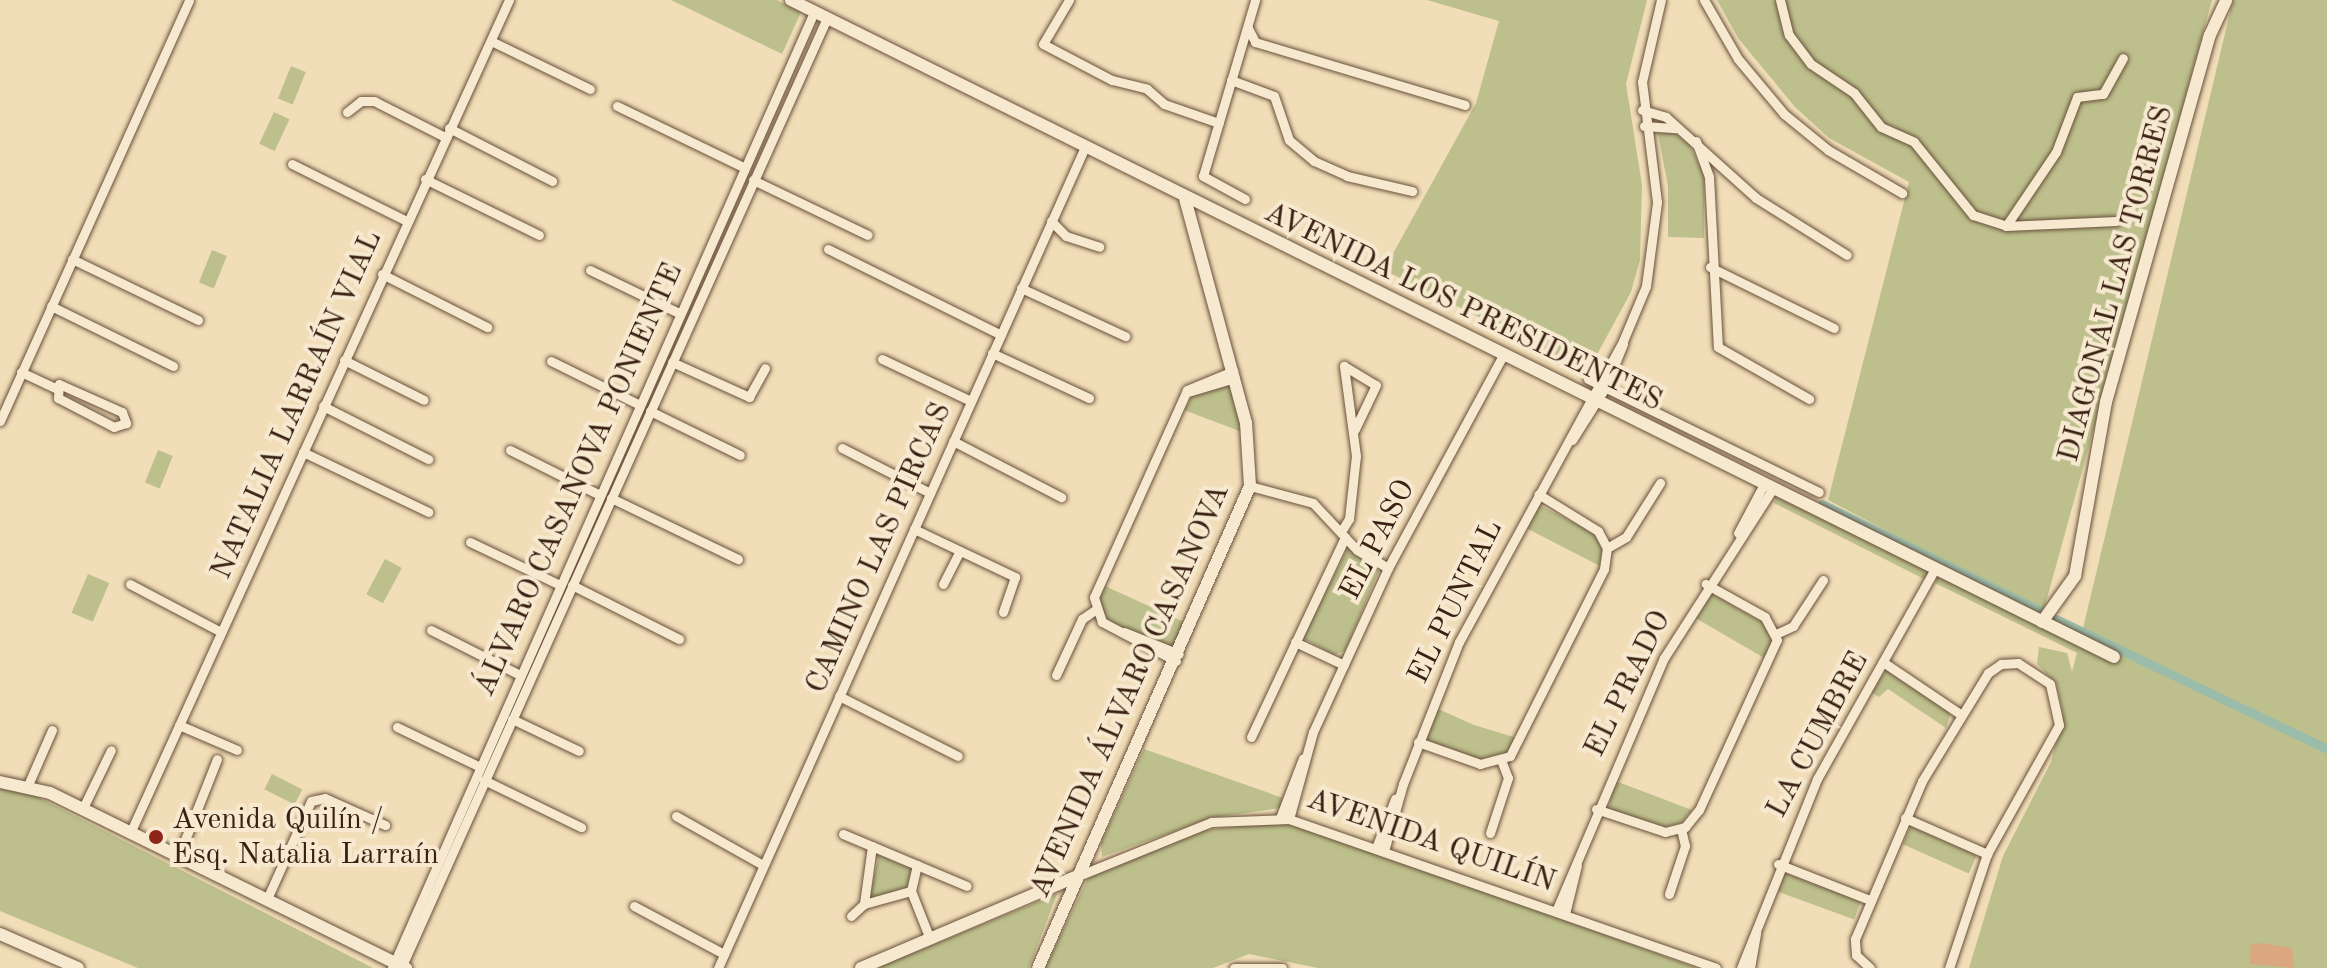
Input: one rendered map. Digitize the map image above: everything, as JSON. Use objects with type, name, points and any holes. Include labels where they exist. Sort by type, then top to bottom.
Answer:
[{"type":"street","points":[[0,421],[189,0]]},
{"type":"street","name":"NATALIA LARRAÍN VIAL","points":[[131,831],[509,0]]},
{"type":"street","name":"AVENIDA LOS PRESIDENTES","points":[[791,0],[1084,149],[2114,657]]},
{"type":"street","points":[[1069,0],[1043,44],[1112,80],[1147,89],[1164,104],[1219,123]]},
{"type":"street","points":[[1245,199],[1204,180],[1255,0]]},
{"type":"street","name":"EL PUNTAL","points":[[1380,849],[1418,742],[1475,609],[1593,400],[1597,384],[1623,341],[1646,286],[1655,244],[1655,185],[1642,110],[1645,51],[1661,0]]},
{"type":"street","points":[[1704,0],[1738,59],[1784,114],[1828,150],[1902,193]]},
{"type":"street","points":[[1780,0],[1789,35],[1811,64],[1854,93],[1881,127],[1914,142],[1973,215],[2006,226],[2116,221]]},
{"type":"street","name":"DIAGONAL LAS TORRES","points":[[2042,622],[2075,576],[2106,402],[2210,35],[2226,0]]},
{"type":"street","name":"ÁLVARO CASANOVA PONIENTE","points":[[398,966],[518,674],[814,12]]},
{"type":"street","name":"ÁLVARO CASANOVA PONIENTE","points":[[398,966],[827,18]]},
{"type":"street","points":[[1248,28],[1255,42],[1465,105]]},
{"type":"street","points":[[491,41],[590,89]]},
{"type":"street","points":[[2006,226],[2056,152],[2077,97],[2103,94],[2123,58]]},
{"type":"street","points":[[1231,80],[1274,96],[1289,140],[1314,161],[1347,176],[1412,191]]},
{"type":"street","points":[[347,112],[353,104],[374,101],[552,181]]},
{"type":"street","points":[[617,106],[743,167]]},
{"type":"street","points":[[1642,110],[1659,113],[1696,141],[1764,204],[1847,255]]},
{"type":"street","points":[[1644,126],[1682,130]]},
{"type":"street","points":[[756,140],[769,146]]},
{"type":"street","points":[[1696,141],[1709,177],[1710,267],[1718,347],[1809,399]]},
{"type":"street","name":"CAMINO LAS PIRCAS","points":[[718,968],[1084,149]]},
{"type":"street","points":[[292,164],[407,221]]},
{"type":"street","points":[[1709,177],[1725,170]]},
{"type":"street","points":[[425,179],[539,235]]},
{"type":"street","points":[[753,180],[868,235]]},
{"type":"street","name":"AVENIDA ÁLVARO CASANOVA","points":[[1038,968],[1250,486],[1250,442],[1185,199]]},
{"type":"street","points":[[1051,221],[1066,236],[1099,247]]},
{"type":"street","points":[[828,249],[1001,335]]},
{"type":"street","points":[[72,259],[198,320]]},
{"type":"street","points":[[1710,267],[1834,328]]},
{"type":"street","points":[[590,270],[679,313]]},
{"type":"street","points":[[382,274],[487,327]]},
{"type":"street","points":[[1021,288],[1125,336]]},
{"type":"street","points":[[51,306],[173,366]]},
{"type":"street","points":[[992,353],[1089,398]]},
{"type":"street","name":"EL PASO","points":[[1284,819],[1307,752],[1388,568],[1503,355]]},
{"type":"street","points":[[882,359],[971,401]]},
{"type":"street","points":[[344,360],[424,400]]},
{"type":"street","points":[[551,361],[638,404]]},
{"type":"street","points":[[672,362],[749,397],[765,368]]},
{"type":"street","points":[[1251,737],[1344,533],[1354,494],[1355,429],[1341,378],[1344,366],[1376,385],[1355,429]]},
{"type":"street","points":[[21,372],[55,388],[58,398],[114,427],[126,423],[122,412],[64,384],[55,388]]},
{"type":"street","points":[[1056,675],[1082,619],[1095,610],[1098,586],[1185,394],[1198,381],[1234,375]]},
{"type":"street","name":"AVENIDA LOS PRESIDENTES","points":[[1597,384],[1819,492]]},
{"type":"street","points":[[323,406],[428,459]]},
{"type":"street","points":[[650,411],[740,455]]},
{"type":"street","points":[[953,441],[1061,497]]},
{"type":"street","points":[[619,446],[632,452]]},
{"type":"street","points":[[842,448],[930,493]]},
{"type":"street","points":[[510,450],[598,494]]},
{"type":"street","points":[[303,452],[428,512]]},
{"type":"street","points":[[1607,548],[1626,537],[1660,483]]},
{"type":"street","points":[[1250,486],[1306,499],[1388,568]]},
{"type":"street","name":"EL PRADO","points":[[1560,913],[1596,809],[1644,698],[1706,584],[1769,486]]},
{"type":"street","points":[[1418,742],[1480,764],[1502,762],[1520,742],[1606,565],[1607,548],[1595,528],[1538,494]]},
{"type":"street","points":[[611,498],[738,559]]},
{"type":"street","points":[[914,529],[1015,577],[1003,612]]},
{"type":"street","points":[[470,542],[558,584]]},
{"type":"street","points":[[943,584],[960,551]]},
{"type":"street","name":"LA CUMBRE","points":[[1741,968],[1778,864],[1834,744],[1935,569]]},
{"type":"street","points":[[1776,634],[1793,626],[1823,580]]},
{"type":"street","points":[[130,584],[221,632]]},
{"type":"street","points":[[1596,809],[1660,831],[1681,829],[1701,806],[1774,654],[1776,634],[1765,617],[1706,584]]},
{"type":"street","points":[[572,585],[679,639]]},
{"type":"street","points":[[1095,610],[1117,630],[1177,657]]},
{"type":"street","points":[[431,630],[518,674]]},
{"type":"street","points":[[1295,642],[1344,665]]},
{"type":"street","points":[[1883,662],[1960,714]]},
{"type":"street","points":[[1870,968],[1854,945],[1905,818],[1960,714],[1988,673],[2006,662],[2042,675],[2059,708],[2056,731],[1987,854],[1949,968]]},
{"type":"street","points":[[839,696],[958,756]]},
{"type":"street","points":[[506,702],[518,706]]},
{"type":"street","points":[[512,719],[579,751]]},
{"type":"street","points":[[179,725],[237,750]]},
{"type":"street","points":[[397,727],[478,766]]},
{"type":"street","points":[[28,785],[52,730]]},
{"type":"street","points":[[83,808],[111,750]]},
{"type":"street","points":[[179,855],[217,759]]},
{"type":"street","points":[[1490,833],[1508,778],[1502,762]]},
{"type":"street","points":[[484,780],[581,827]]},
{"type":"street","points":[[0,782],[28,785],[83,808],[398,966]]},
{"type":"street","points":[[267,899],[311,801],[325,798],[385,825]]},
{"type":"street","points":[[676,816],[763,865]]},
{"type":"street","points":[[1905,818],[1987,854]]},
{"type":"street","name":"AVENIDA QUILÍN","points":[[861,968],[1200,825],[1284,819],[1380,849],[1716,968]]},
{"type":"street","points":[[1669,894],[1685,846],[1681,829]]},
{"type":"street","points":[[843,834],[967,886]]},
{"type":"street","points":[[864,904],[872,846]]},
{"type":"street","points":[[1778,864],[1870,900]]},
{"type":"street","points":[[917,865],[911,891],[930,939]]},
{"type":"street","points":[[851,916],[864,904],[911,891]]},
{"type":"street","points":[[634,906],[724,954]]},
{"type":"street","name":"LA CUMBRE","points":[[1750,968],[1757,929]]},
{"type":"street","points":[[0,934],[78,968]]},
{"type":"street","points":[[1234,968],[1282,968]]},
{"type":"green space","points":[[671,0],[777,0],[801,12],[782,54]]},
{"type":"green space","points":[[1427,0],[1647,0],[1626,84],[1642,185],[1640,260],[1631,292],[1588,371],[1384,270],[1476,103],[1499,21]]},
{"type":"green space","points":[[1717,0],[2212,0],[2043,613],[1828,500],[1909,182],[1829,138],[1795,107],[1738,38]]},
{"type":"green space","points":[[2233,0],[2327,0],[2327,968],[1969,968],[2003,856],[2051,762],[2063,714],[2057,685],[2037,664],[2039,647],[2067,653],[2072,672],[2077,653],[1935,583],[1938,576],[2079,645]]},
{"type":"green space","points":[[291,66],[306,72],[293,104],[278,98]]},
{"type":"green space","points":[[274,112],[289,119],[275,151],[259,144]]},
{"type":"green space","points":[[1669,129],[1689,144],[1704,174],[1704,238],[1668,237],[1668,186],[1658,134]]},
{"type":"green space","points":[[212,250],[227,256],[214,288],[199,282]]},
{"type":"green space","points":[[1227,383],[1242,432],[1184,410],[1193,395]]},
{"type":"green space","points":[[158,450],[173,456],[160,488],[145,482]]},
{"type":"green space","points":[[1777,496],[1930,571],[1926,580],[1774,503]]},
{"type":"green space","points":[[1537,504],[1594,533],[1603,552],[1600,566],[1524,527]]},
{"type":"green space","points":[[1348,548],[1379,571],[1345,651],[1334,655],[1303,638]]},
{"type":"green space","points":[[385,559],[402,568],[383,603],[366,594]]},
{"type":"green space","points":[[88,574],[109,583],[93,622],[72,613]]},
{"type":"green space","points":[[1105,586],[1186,623],[1174,649],[1106,622],[1099,599]]},
{"type":"green space","points":[[1710,593],[1764,623],[1772,642],[1766,659],[1692,616]]},
{"type":"green space","points":[[1887,670],[1951,713],[1946,728],[1888,689],[1879,697],[1869,691]]},
{"type":"green space","points":[[1436,708],[1474,725],[1517,738],[1507,753],[1480,759],[1432,743],[1426,737]]},
{"type":"green space","points":[[1144,749],[1283,798],[1280,808],[1211,818],[1102,857],[1101,843]]},
{"type":"green space","points":[[272,774],[302,789],[295,805],[264,789]]},
{"type":"green space","points":[[1613,780],[1692,810],[1681,823],[1665,827],[1609,809]]},
{"type":"green space","points":[[0,787],[18,787],[373,968],[138,968],[0,911]]},
{"type":"green space","points":[[1276,822],[1318,831],[1697,968],[1318,968],[1249,954],[1213,968],[1045,968],[1089,876],[1195,831]]},
{"type":"green space","points":[[1911,826],[1977,855],[1969,874],[1903,844]]},
{"type":"green space","points":[[879,855],[912,869],[909,886],[869,901]]},
{"type":"green space","points":[[1785,873],[1861,901],[1854,919],[1778,892]]},
{"type":"green space","points":[[1057,894],[1029,968],[876,968]]},
{"type":"building","points":[[2260,943],[2292,948],[2294,968],[2250,964],[2251,945]]},
{"type":"waterway","points":[[1822,504],[2042,612]]},
{"type":"waterway","points":[[2056,619],[2327,749]]},
{"type":"place","name":"Avenida Quilín / Esq. Natalia Larraín","points":[[156,837]]}]
